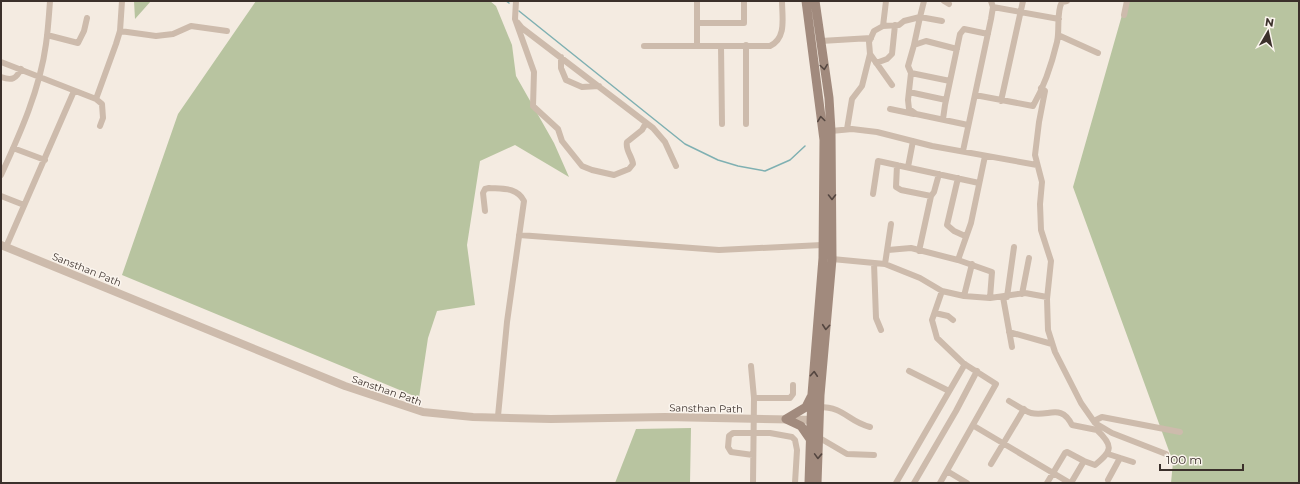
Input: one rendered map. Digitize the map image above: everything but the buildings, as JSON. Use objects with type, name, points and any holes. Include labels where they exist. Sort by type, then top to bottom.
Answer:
[{"type":"main road","points":[[806,1],[824,140],[822,245],[812,394],[815,420],[809,483]]},
{"type":"main road","points":[[815,1],[831,131],[832,259],[819,407],[815,420]]},
{"type":"main road","points":[[812,394],[806,407],[786,419],[805,430],[814,439],[817,483]]},
{"type":"street","points":[[1,175],[13,148],[39,78],[47,35],[50,1]]},
{"type":"street","points":[[96,99],[120,30],[122,1]]},
{"type":"street","points":[[516,1],[515,18],[534,72],[533,106],[558,129],[562,141],[582,166],[614,175],[629,169],[633,164],[626,147],[627,142],[642,130],[646,123]]},
{"type":"street","points":[[697,1],[697,46]]},
{"type":"street","points":[[644,46],[770,46],[777,42],[782,30],[782,1]]},
{"type":"street","points":[[883,26],[886,1]]},
{"type":"street","points":[[916,114],[909,109],[908,92],[911,73],[908,66],[924,1]]},
{"type":"street","points":[[1001,101],[1023,1]]},
{"type":"street","points":[[975,95],[1033,106],[1050,66],[1058,35],[1059,7],[1062,2],[1067,1]]},
{"type":"street","points":[[1124,15],[1127,1]]},
{"type":"street","points":[[697,23],[744,23],[744,2]]},
{"type":"street","points":[[963,151],[988,34],[992,4],[1021,13],[1059,19]]},
{"type":"street","points":[[847,129],[852,99],[862,86],[870,54],[869,42],[874,31],[883,26],[899,25],[904,20],[920,17],[942,21]]},
{"type":"street","points":[[47,35],[63,41],[78,43],[87,18]]},
{"type":"street","points":[[515,18],[522,28],[646,123],[665,142],[676,166]]},
{"type":"street","points":[[876,63],[887,59],[892,54],[895,25]]},
{"type":"street","points":[[120,30],[156,36],[172,34],[191,26],[227,31]]},
{"type":"street","points":[[943,120],[960,34],[964,29],[988,34]]},
{"type":"street","points":[[1058,35],[1098,53]]},
{"type":"street","points":[[821,41],[871,38]]},
{"type":"street","points":[[914,45],[926,41],[957,49]]},
{"type":"street","points":[[746,45],[746,124]]},
{"type":"street","points":[[721,46],[722,124]]},
{"type":"street","points":[[870,54],[892,85]]},
{"type":"street","points":[[561,57],[560,68],[566,80],[582,87],[599,86]]},
{"type":"street","points":[[1,62],[96,99],[102,104],[104,112],[100,126]]},
{"type":"street","points":[[1,77],[6,80],[15,79],[21,69]]},
{"type":"street","points":[[911,73],[950,81]]},
{"type":"street","points":[[1041,88],[1045,91],[1037,136],[1036,165],[1042,175],[1040,204],[1041,230],[1052,261],[1047,296],[1048,330],[1054,352],[1081,403],[1107,439],[1110,447],[1108,454],[1095,465],[1084,462],[1067,452],[1047,483]]},
{"type":"street","points":[[3,246],[45,160],[74,91]]},
{"type":"street","points":[[908,92],[946,100]]},
{"type":"street","points":[[890,109],[968,125]]},
{"type":"street","points":[[831,131],[847,129],[877,132],[985,156],[1036,165]]},
{"type":"street","points":[[908,167],[913,141]]},
{"type":"street","points":[[13,148],[45,160]]},
{"type":"street","points":[[958,260],[970,223],[985,156]]},
{"type":"street","points":[[873,194],[878,161],[979,182]]},
{"type":"street","points":[[897,165],[896,188],[931,196]]},
{"type":"street","points":[[918,250],[931,196],[934,192],[939,174]]},
{"type":"street","points":[[958,178],[947,225],[954,231],[965,236]]},
{"type":"street","points":[[485,211],[483,193],[485,189],[514,190],[521,194],[524,201],[507,322],[498,416]]},
{"type":"street","points":[[1,196],[24,205]]},
{"type":"street","points":[[885,264],[891,224]]},
{"type":"street","points":[[519,235],[719,250],[822,245]]},
{"type":"street","name":"Sansthan Path","points":[[3,246],[345,386],[423,412],[473,417],[498,416],[551,419],[665,417],[815,420]]},
{"type":"street","points":[[1012,347],[1005,297],[1014,247]]},
{"type":"street","points":[[888,250],[911,248],[972,264],[992,272],[990,298]]},
{"type":"street","points":[[1022,294],[1029,258]]},
{"type":"street","points":[[832,259],[885,264],[920,278],[942,291],[964,296],[990,298],[1022,294],[1047,296]]},
{"type":"street","points":[[874,263],[876,318],[881,330]]},
{"type":"street","points":[[964,296],[972,264]]},
{"type":"street","points":[[940,483],[974,426],[996,384],[965,364],[937,338],[932,320],[942,291]]},
{"type":"street","points":[[934,313],[948,316],[954,320]]},
{"type":"street","points":[[1009,332],[1052,344]]},
{"type":"street","points":[[896,483],[965,364]]},
{"type":"street","points":[[752,366],[754,398],[753,483]]},
{"type":"street","points":[[909,371],[949,390]]},
{"type":"street","points":[[914,483],[956,411],[977,371]]},
{"type":"street","points":[[754,398],[790,398],[793,394],[793,385]]},
{"type":"street","points":[[1009,401],[1032,413],[1056,412],[1065,415],[1072,425],[1097,425],[1112,433],[1166,454]]},
{"type":"street","points":[[819,407],[837,409],[858,424],[870,427]]},
{"type":"street","points":[[991,464],[1002,443],[1024,409]]},
{"type":"street","points":[[1097,425],[1102,417],[1180,432]]},
{"type":"street","points":[[974,426],[1071,483],[1084,462]]},
{"type":"street","points":[[753,455],[731,452],[728,447],[730,436],[733,433],[781,434],[792,437],[795,440],[797,450],[795,483]]},
{"type":"street","points":[[814,439],[847,454],[874,455]]},
{"type":"street","points":[[1108,454],[1133,462]]},
{"type":"street","points":[[1108,480],[1120,458]]},
{"type":"street","points":[[947,471],[967,483]]},
{"type":"green space","points":[[134,1],[151,1],[135,19]]},
{"type":"green space","points":[[256,1],[490,1],[496,6],[512,45],[516,76],[554,143],[569,177],[515,145],[480,161],[467,245],[475,305],[437,311],[428,338],[419,398],[122,275],[178,114]]},
{"type":"green space","points":[[1126,1],[1299,1],[1299,483],[1171,483],[1173,462],[1073,187]]},
{"type":"green space","points":[[691,428],[690,483],[615,483],[636,429]]},
{"type":"waterway","points":[[519,11],[685,144],[718,160],[738,166],[765,171],[790,160],[805,146]]}]
